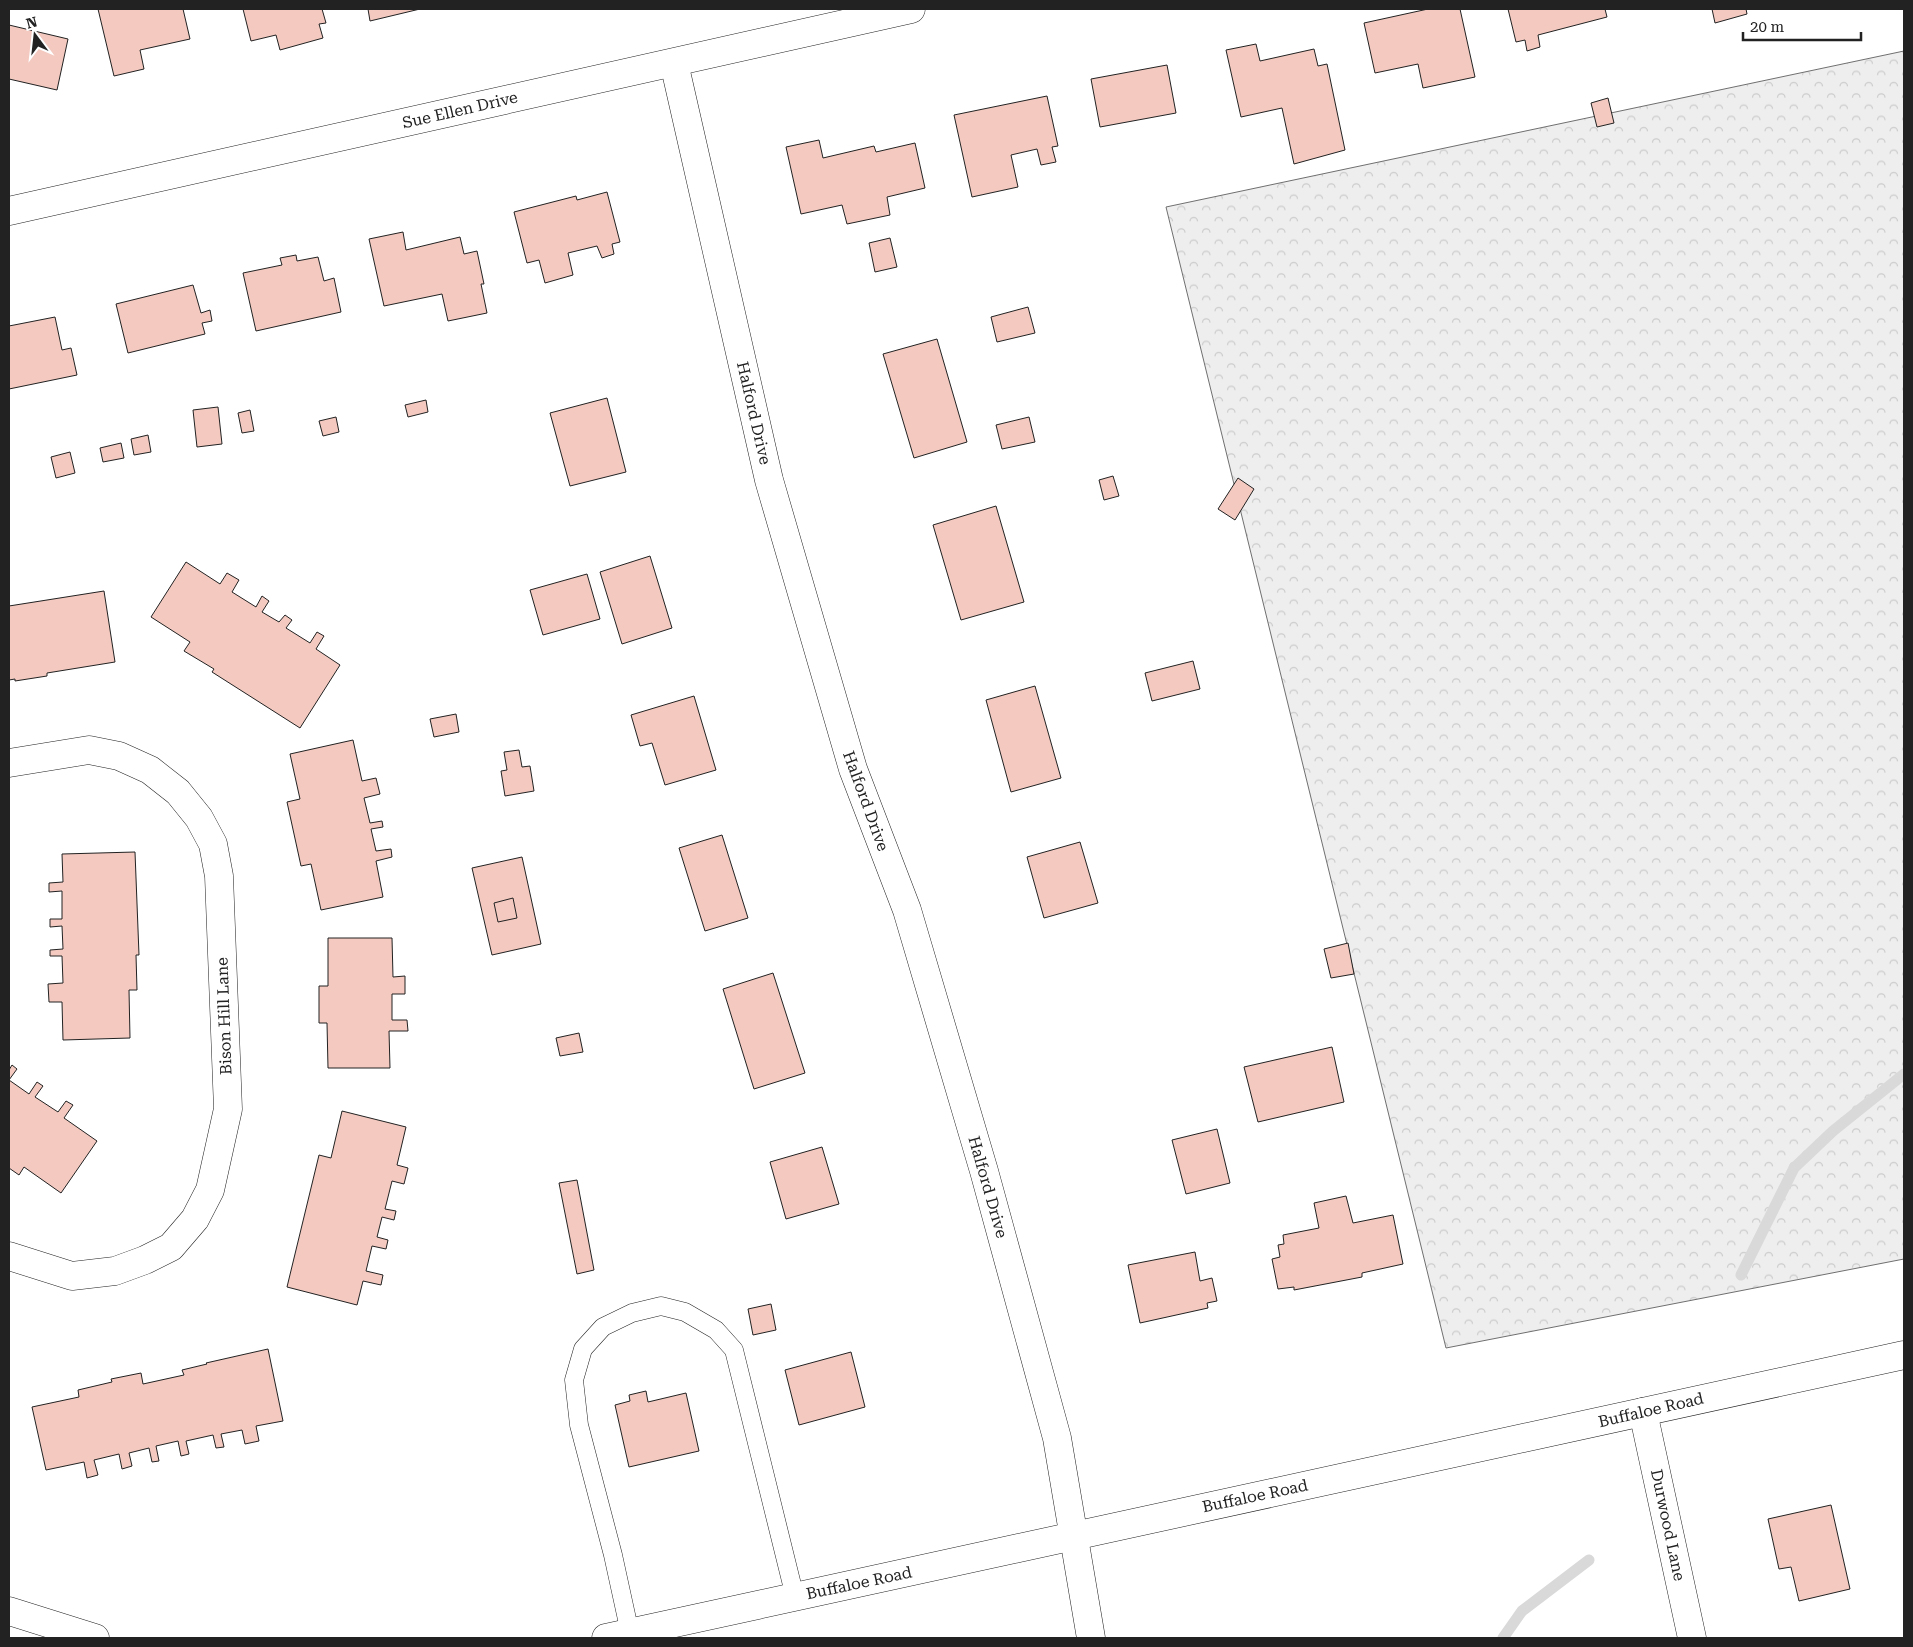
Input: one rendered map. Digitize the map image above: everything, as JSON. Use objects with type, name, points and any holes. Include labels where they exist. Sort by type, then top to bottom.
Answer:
[{"type":"street","name":"Sue Ellen Drive","points":[[9,211],[911,9]]},
{"type":"street","name":"Halford Drive","points":[[674,63],[769,480],[853,769],[907,910],[984,1171],[1056,1438],[1090,1638]]},
{"type":"street","name":"Bison Hill Lane","points":[[9,763],[89,750],[119,756],[150,770],[178,792],[199,818],[213,844],[219,876],[228,1109],[210,1190],[195,1219],[171,1247],[115,1271],[72,1276],[9,1256]]},
{"type":"street","name":"Buffaloe Road","points":[[618,1636],[1904,1355]]},
{"type":"street","name":"Durwood Lane","points":[[1643,1412],[1692,1638]]},
{"type":"street","points":[[9,1611],[95,1638]]},
{"type":"lane","points":[[618,1636],[613,1555],[579,1425],[574,1380],[583,1349],[603,1327],[632,1313],[661,1306],[685,1312],[716,1330],[734,1350],[795,1597]]},
{"type":"green space","points":[[1904,51],[1904,1259],[1446,1348],[1166,207]]},
{"type":"building","points":[[98,9],[183,9],[190,39],[140,50],[144,69],[114,76]]},
{"type":"building","points":[[243,9],[322,9],[326,23],[319,24],[323,38],[280,50],[276,35],[251,41]]},
{"type":"building","points":[[368,9],[420,9],[370,21]]},
{"type":"building","points":[[1428,9],[1460,9],[1475,77],[1423,88],[1418,64],[1375,73],[1364,23]]},
{"type":"building","points":[[1508,9],[1605,9],[1607,17],[1538,35],[1540,47],[1527,51],[1525,40],[1516,42]]},
{"type":"building","points":[[1712,9],[1746,9],[1747,14],[1715,23]]},
{"type":"building","points":[[9,25],[68,39],[57,90],[9,79]]},
{"type":"building","points":[[1256,44],[1260,61],[1314,49],[1318,66],[1327,64],[1345,150],[1294,164],[1282,108],[1241,117],[1226,50]]},
{"type":"building","points":[[1167,65],[1176,113],[1100,127],[1091,79]]},
{"type":"building","points":[[1047,96],[1058,146],[1052,147],[1056,162],[1041,165],[1037,149],[1011,155],[1018,187],[972,197],[954,115]]},
{"type":"building","points":[[1608,98],[1614,123],[1597,127],[1591,103]]},
{"type":"building","points":[[819,140],[823,158],[874,146],[876,152],[915,143],[925,188],[887,197],[890,215],[847,224],[842,205],[801,214],[786,147]]},
{"type":"building","points":[[607,192],[620,242],[612,244],[614,254],[602,258],[597,246],[568,253],[573,275],[545,283],[539,260],[527,263],[514,212],[576,196],[577,200]]},
{"type":"building","points":[[403,232],[406,250],[460,237],[464,254],[477,251],[484,284],[481,284],[487,313],[448,321],[442,294],[384,306],[369,239]]},
{"type":"building","points":[[890,238],[897,267],[875,272],[869,243]]},
{"type":"building","points":[[296,255],[297,261],[318,257],[324,281],[334,278],[341,312],[256,331],[243,273],[282,265],[280,258]]},
{"type":"building","points":[[193,285],[201,313],[210,310],[212,321],[202,323],[205,334],[128,353],[116,304]]},
{"type":"building","points":[[1028,307],[1035,333],[997,342],[991,317]]},
{"type":"building","points":[[55,317],[62,350],[71,348],[77,375],[9,389],[9,326]]},
{"type":"building","points":[[937,339],[967,442],[914,458],[883,354]]},
{"type":"building","points":[[607,398],[626,472],[570,486],[550,413]]},
{"type":"building","points":[[426,400],[428,412],[408,417],[405,405]]},
{"type":"building","points":[[218,407],[222,444],[197,447],[193,410]]},
{"type":"building","points":[[250,410],[254,431],[242,433],[238,413]]},
{"type":"building","points":[[336,417],[339,432],[323,436],[319,421]]},
{"type":"building","points":[[1029,417],[1035,442],[1002,449],[996,425]]},
{"type":"building","points":[[148,435],[151,452],[134,455],[131,439]]},
{"type":"building","points":[[121,443],[124,458],[103,462],[100,448]]},
{"type":"building","points":[[70,452],[75,473],[56,478],[51,457]]},
{"type":"building","points":[[1113,476],[1119,496],[1104,500],[1099,480]]},
{"type":"building","points":[[1238,478],[1254,489],[1235,520],[1218,509]]},
{"type":"building","points":[[996,506],[1024,602],[961,620],[933,525]]},
{"type":"building","points":[[650,556],[672,628],[622,644],[600,572]]},
{"type":"building","points":[[186,562],[220,584],[227,573],[239,580],[232,592],[256,607],[262,596],[269,601],[262,612],[279,622],[285,615],[292,620],[286,628],[310,643],[317,632],[324,636],[316,649],[340,665],[300,728],[212,672],[214,669],[184,651],[190,642],[151,617]]},
{"type":"building","points":[[587,574],[600,619],[543,635],[530,590]]},
{"type":"building","points":[[104,591],[115,662],[47,673],[47,676],[15,681],[15,679],[9,680],[9,606]]},
{"type":"building","points":[[1193,661],[1200,689],[1152,701],[1145,673]]},
{"type":"building","points":[[1035,686],[1061,778],[1011,792],[986,700]]},
{"type":"building","points":[[694,696],[716,770],[665,785],[652,743],[640,746],[631,715]]},
{"type":"building","points":[[456,714],[459,732],[434,737],[430,719]]},
{"type":"building","points":[[353,740],[362,781],[376,778],[380,794],[364,798],[370,823],[382,821],[383,827],[371,829],[376,851],[391,849],[392,857],[376,861],[383,897],[321,910],[311,864],[301,866],[287,802],[300,799],[290,754]]},
{"type":"building","points":[[519,750],[522,767],[530,766],[534,791],[505,796],[501,771],[507,770],[504,752]]},
{"type":"building","points":[[722,835],[748,918],[705,931],[679,848]]},
{"type":"building","points":[[1080,842],[1098,903],[1044,918],[1027,857]]},
{"type":"building","points":[[135,852],[139,955],[136,955],[137,990],[129,990],[130,1038],[63,1040],[62,1002],[49,1002],[48,984],[63,983],[62,956],[50,956],[50,950],[63,949],[62,926],[50,927],[50,919],[62,919],[62,891],[49,892],[49,883],[63,882],[62,854]]},
{"type":"building","points":[[522,857],[541,944],[492,955],[472,868]]},
{"type":"building","points":[[513,898],[517,918],[498,922],[494,903]]},
{"type":"building","points":[[328,938],[392,938],[393,977],[405,976],[405,994],[392,994],[392,1020],[407,1020],[408,1031],[389,1031],[390,1068],[328,1068],[327,1023],[319,1023],[319,986],[328,986]]},
{"type":"building","points":[[1348,943],[1354,974],[1331,978],[1324,949]]},
{"type":"building","points":[[773,973],[805,1073],[754,1089],[723,989]]},
{"type":"building","points":[[579,1033],[583,1052],[560,1056],[556,1038]]},
{"type":"building","points":[[1332,1047],[1344,1102],[1258,1122],[1244,1067]]},
{"type":"building","points":[[12,1065],[17,1069],[9,1080],[9,1070]]},
{"type":"building","points":[[9,1080],[29,1094],[37,1082],[43,1086],[35,1097],[58,1112],[66,1101],[73,1105],[64,1118],[97,1141],[61,1193],[24,1167],[19,1175],[9,1168]]},
{"type":"building","points":[[342,1111],[406,1127],[397,1165],[408,1168],[404,1184],[392,1181],[385,1209],[396,1211],[394,1220],[382,1217],[377,1237],[388,1240],[386,1249],[372,1246],[366,1271],[383,1275],[381,1285],[363,1281],[357,1305],[287,1287],[319,1155],[331,1158]]},
{"type":"building","points":[[1217,1129],[1230,1183],[1186,1194],[1172,1140]]},
{"type":"building","points":[[822,1147],[839,1204],[786,1219],[770,1162]]},
{"type":"building","points":[[577,1180],[594,1270],[577,1274],[559,1183]]},
{"type":"building","points":[[1346,1196],[1353,1223],[1393,1215],[1403,1264],[1362,1273],[1362,1277],[1294,1290],[1294,1287],[1278,1289],[1272,1259],[1280,1257],[1278,1245],[1284,1244],[1283,1235],[1319,1228],[1314,1203]]},
{"type":"building","points":[[1195,1252],[1200,1281],[1212,1278],[1217,1301],[1207,1303],[1208,1308],[1140,1323],[1128,1265]]},
{"type":"building","points":[[771,1304],[776,1330],[753,1335],[748,1309]]},
{"type":"building","points":[[268,1349],[283,1421],[256,1426],[259,1441],[245,1444],[242,1430],[221,1434],[224,1447],[216,1448],[213,1435],[186,1441],[189,1454],[181,1456],[178,1441],[156,1446],[159,1461],[152,1462],[149,1448],[129,1453],[132,1466],[122,1469],[119,1454],[94,1460],[98,1475],[87,1478],[84,1462],[46,1470],[32,1407],[79,1397],[78,1390],[112,1382],[111,1379],[141,1373],[143,1384],[184,1375],[182,1370],[206,1363]]},
{"type":"building","points":[[851,1352],[865,1407],[799,1425],[785,1370]]},
{"type":"building","points":[[646,1391],[648,1402],[686,1393],[699,1451],[629,1467],[615,1405],[630,1401],[629,1395]]},
{"type":"building","points":[[1831,1505],[1850,1589],[1799,1601],[1791,1567],[1779,1569],[1768,1519]]},
{"type":"waterway","points":[[1741,1275],[1794,1168],[1833,1131],[1904,1074]]},
{"type":"waterway","points":[[1503,1638],[1522,1611],[1589,1560]]}]
